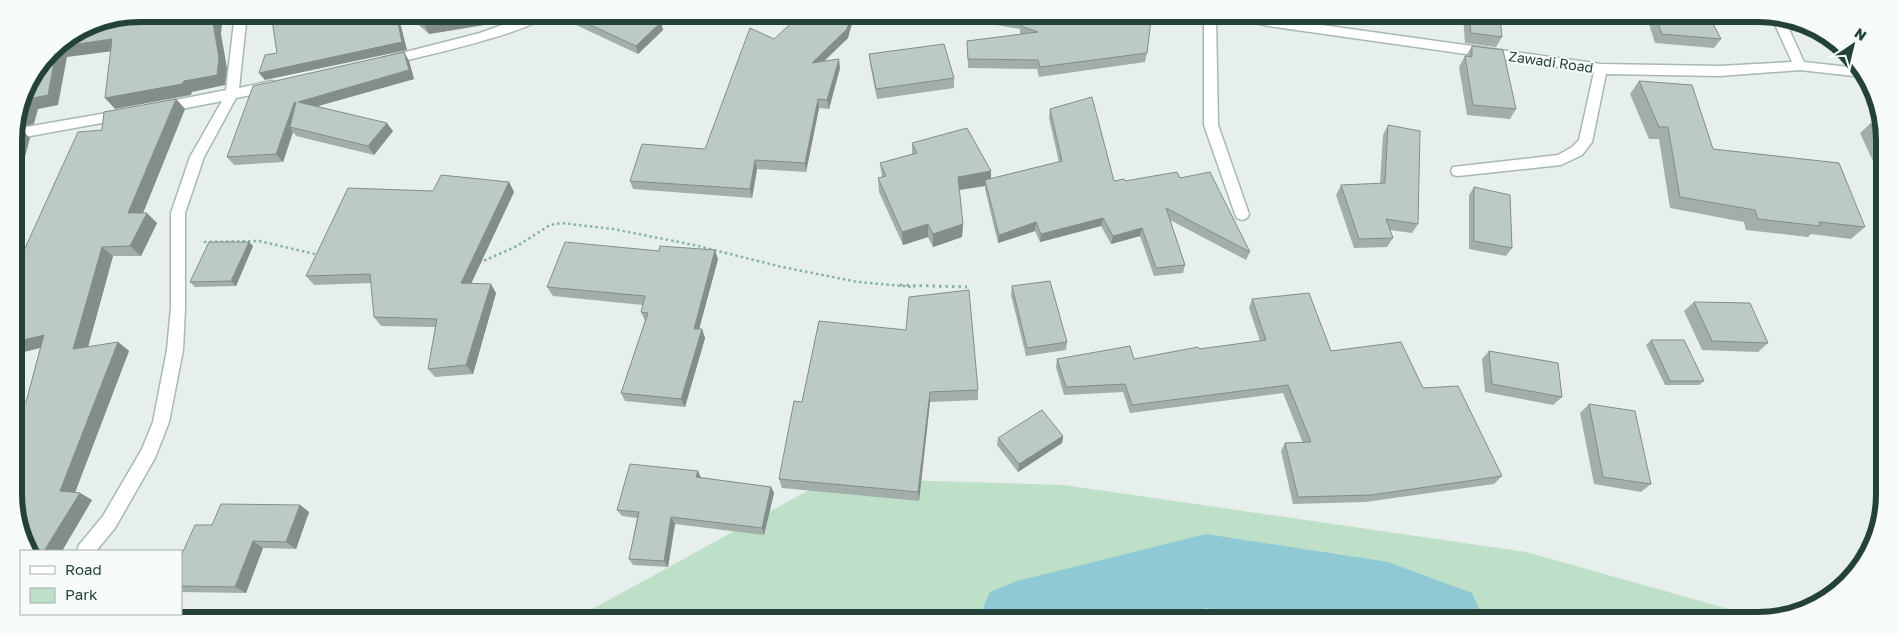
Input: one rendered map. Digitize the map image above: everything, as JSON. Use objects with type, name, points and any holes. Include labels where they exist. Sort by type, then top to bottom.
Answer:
[{"type":"street","points":[[86,550],[109,522],[149,453],[161,422],[175,350],[178,308],[178,213],[197,157],[232,94],[240,22]]},
{"type":"street","points":[[376,63],[470,41],[524,22]]},
{"type":"street","points":[[1210,22],[1212,124],[1242,214]]},
{"type":"street","name":"Zawadi Road","points":[[1270,22],[1601,69],[1719,71],[1800,66],[1854,72]]},
{"type":"street","points":[[1782,26],[1800,66]]},
{"type":"street","points":[[1458,171],[1561,160],[1577,151],[1584,142],[1601,69]]},
{"type":"street","points":[[23,132],[288,83]]},
{"type":"path","points":[[473,265],[494,258],[550,225],[561,223],[613,229],[694,245],[782,267],[858,282],[921,287],[967,287]]},
{"type":"path","points":[[179,245],[219,240],[258,241],[321,256]]},
{"type":"green space","points":[[831,478],[1064,485],[1526,552],[1740,612],[587,612]]},
{"type":"building","points":[[140,22],[213,22],[219,58],[217,75],[184,81],[182,84],[105,98],[112,39],[72,45],[95,31],[125,24]]},
{"type":"building","points":[[272,22],[398,22],[402,42],[259,73],[265,55],[277,53]]},
{"type":"building","points":[[420,22],[450,22],[425,26]]},
{"type":"building","points":[[584,22],[661,22],[636,46]]},
{"type":"building","points":[[792,22],[849,22],[847,29],[812,63],[839,59],[827,100],[818,99],[805,163],[755,160],[750,189],[630,181],[642,144],[705,149],[750,28],[774,39]]},
{"type":"building","points":[[1021,22],[1151,22],[1147,53],[1040,67],[1038,60],[968,59],[967,41],[1038,32],[1021,26]]},
{"type":"building","points":[[1470,22],[1500,22],[1502,37],[1471,33]]},
{"type":"building","points":[[1658,22],[1712,22],[1721,39],[1662,34]]},
{"type":"building","points":[[944,44],[954,78],[876,89],[869,54]]},
{"type":"building","points":[[1472,46],[1503,50],[1516,109],[1473,105],[1465,56],[1472,57]]},
{"type":"building","points":[[404,52],[409,70],[298,102],[387,123],[368,146],[290,127],[296,102],[294,103],[276,154],[227,157],[253,86]]},
{"type":"building","points":[[55,60],[48,95],[30,99],[42,75]]},
{"type":"building","points":[[1639,81],[1692,85],[1713,149],[1839,163],[1865,227],[1819,222],[1820,226],[1758,219],[1755,210],[1680,197],[1668,127],[1659,127]]},
{"type":"building","points":[[1092,97],[1114,181],[1124,179],[1125,181],[1177,172],[1180,178],[1210,172],[1250,252],[1166,208],[1185,265],[1156,268],[1142,228],[1113,236],[1103,218],[1041,234],[1036,222],[999,235],[985,180],[1062,161],[1050,109]]},
{"type":"building","points":[[176,99],[128,213],[147,213],[130,246],[102,247],[73,349],[118,342],[60,491],[80,493],[45,550],[37,550],[25,518],[22,494],[22,402],[26,402],[44,335],[22,340],[23,253],[78,132],[102,130],[104,112]]},
{"type":"building","points":[[1870,124],[1874,124],[1875,134]]},
{"type":"building","points":[[1388,125],[1420,131],[1418,224],[1386,219],[1393,238],[1359,239],[1341,185],[1385,183]]},
{"type":"building","points":[[967,128],[991,171],[958,177],[963,224],[933,234],[928,224],[902,232],[878,178],[886,176],[880,163],[917,153],[912,143]]},
{"type":"building","points":[[441,175],[509,182],[461,283],[491,284],[466,365],[428,369],[437,319],[374,317],[370,274],[306,276],[348,188],[433,191]]},
{"type":"building","points":[[1474,187],[1510,195],[1512,248],[1474,241]]},
{"type":"building","points":[[209,242],[249,242],[231,281],[190,282]]},
{"type":"building","points":[[565,242],[659,251],[660,246],[715,250],[694,329],[702,329],[681,399],[621,393],[648,313],[641,312],[645,296],[547,287]]},
{"type":"building","points":[[1050,281],[1067,342],[1027,348],[1012,286]]},
{"type":"building","points":[[969,290],[978,390],[930,392],[918,492],[779,479],[794,401],[802,402],[819,321],[906,330],[909,297]]},
{"type":"building","points":[[1309,293],[1331,351],[1401,342],[1423,388],[1458,386],[1502,476],[1371,495],[1298,497],[1285,443],[1311,442],[1288,385],[1132,405],[1125,384],[1066,387],[1057,359],[1130,346],[1134,359],[1198,347],[1199,349],[1266,340],[1252,299]]},
{"type":"building","points":[[1694,302],[1750,303],[1768,343],[1712,341]]},
{"type":"building","points":[[1651,340],[1684,340],[1704,381],[1670,381]]},
{"type":"building","points":[[1489,351],[1558,363],[1562,397],[1492,384]]},
{"type":"building","points":[[1589,404],[1635,411],[1651,484],[1603,477]]},
{"type":"building","points":[[1042,410],[1063,436],[1019,464],[998,438]]},
{"type":"building","points":[[630,464],[698,471],[696,477],[771,487],[762,528],[671,517],[664,561],[629,559],[639,512],[617,510]]},
{"type":"building","points":[[221,504],[300,505],[286,542],[253,541],[235,587],[182,586],[182,554],[195,525],[212,525]]},
{"type":"waterway","points":[[1045,612],[1206,571],[1388,600],[1422,612]]}]
